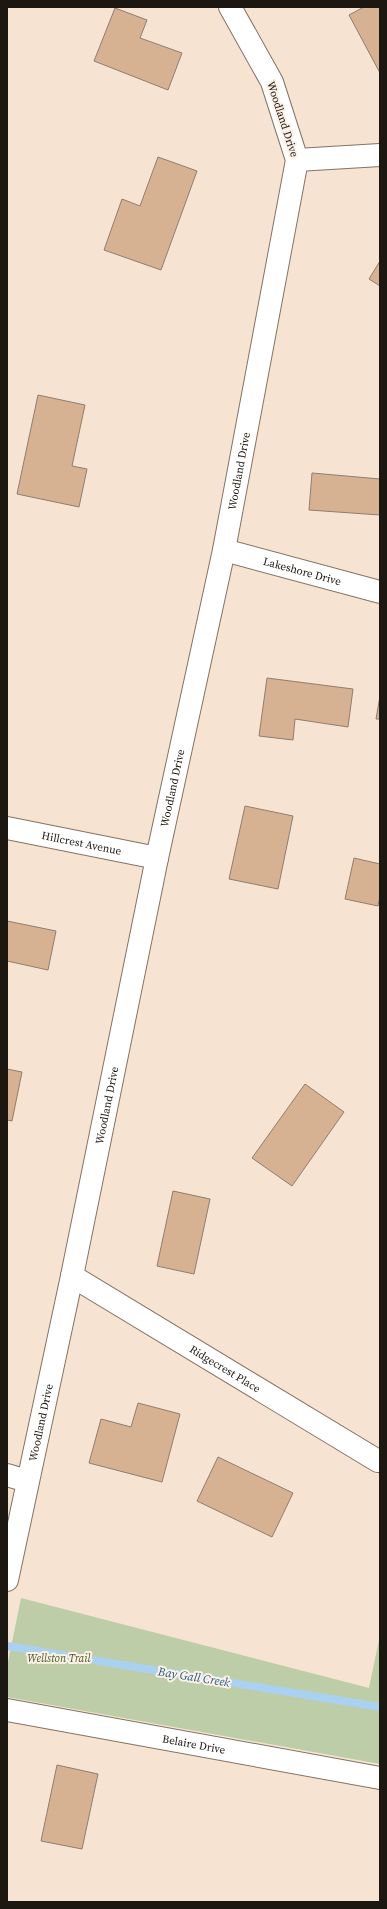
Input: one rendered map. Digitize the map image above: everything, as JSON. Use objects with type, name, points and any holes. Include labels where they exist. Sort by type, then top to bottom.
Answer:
[{"type":"street","name":"Woodland Drive","points":[[7,1580],[17,1478],[72,1276],[157,858],[224,550],[297,160],[272,82],[230,7]]},
{"type":"street","points":[[297,160],[380,155]]},
{"type":"street","name":"Lakeshore Drive","points":[[224,550],[380,592]]},
{"type":"street","name":"Hillcrest Avenue","points":[[7,828],[157,858]]},
{"type":"street","name":"Ridgecrest Place","points":[[72,1276],[378,1461]]},
{"type":"street","name":"Belaire Drive","points":[[7,1710],[380,1778]]},
{"type":"green space","name":"Wellston Trail","points":[[21,1598],[369,1688],[380,1635],[380,1764],[7,1697],[7,1667]]},
{"type":"building","points":[[364,7],[380,7],[380,73],[349,15]]},
{"type":"building","points":[[115,8],[147,20],[140,38],[182,53],[168,90],[94,61]]},
{"type":"building","points":[[158,157],[197,171],[161,270],[104,250],[122,199],[140,206]]},
{"type":"building","points":[[380,261],[380,286],[369,279]]},
{"type":"building","points":[[38,395],[85,405],[72,466],[87,469],[79,507],[17,494]]},
{"type":"building","points":[[312,473],[380,479],[380,515],[309,510]]},
{"type":"building","points":[[267,678],[353,689],[348,727],[295,719],[293,740],[259,736]]},
{"type":"building","points":[[380,696],[380,719],[376,719]]},
{"type":"building","points":[[245,806],[293,816],[278,889],[229,879]]},
{"type":"building","points":[[354,858],[380,864],[380,896],[378,906],[345,899]]},
{"type":"building","points":[[7,921],[56,931],[48,970],[7,961]]},
{"type":"building","points":[[7,1069],[22,1072],[12,1121],[7,1120]]},
{"type":"building","points":[[305,1084],[344,1112],[292,1186],[252,1158]]},
{"type":"building","points":[[173,1191],[210,1199],[194,1274],[157,1266]]},
{"type":"building","points":[[138,1403],[180,1414],[162,1482],[89,1463],[101,1419],[131,1427]]},
{"type":"building","points":[[218,1457],[293,1493],[272,1537],[197,1501]]},
{"type":"building","points":[[57,1765],[98,1774],[82,1849],[41,1841]]},
{"type":"waterway","name":"Bay Gall Creek","points":[[7,1646],[380,1707]]}]
